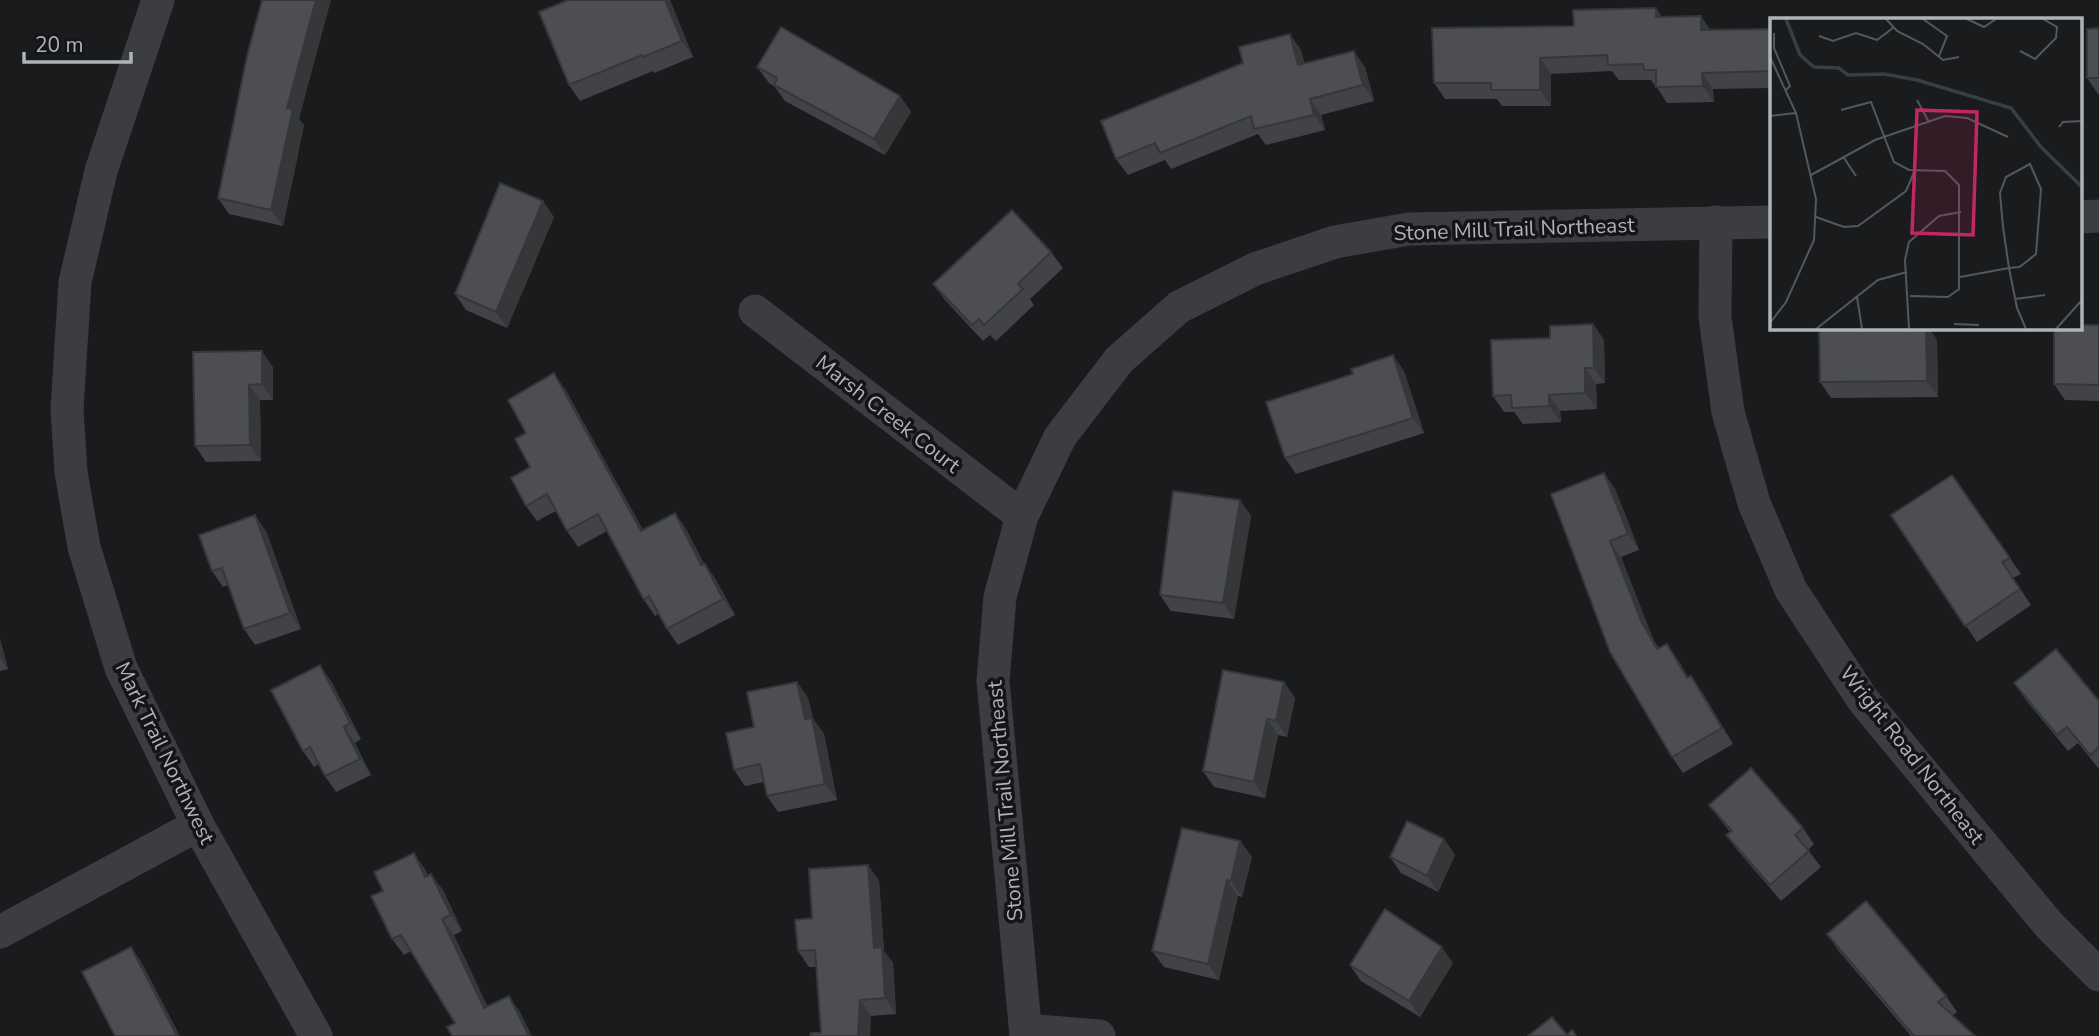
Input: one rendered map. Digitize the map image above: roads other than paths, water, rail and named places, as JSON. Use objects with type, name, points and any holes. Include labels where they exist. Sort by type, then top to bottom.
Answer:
[{"type":"street","name":"Mark Trail Northwest","points":[[158,0],[101,171],[75,282],[68,409],[71,472],[84,547],[121,668],[198,824],[316,1036]]},
{"type":"street","name":"Wright Road Northeast","points":[[1716,222],[1715,317],[1728,412],[1754,503],[1791,590],[1863,700],[2049,925],[2099,975]]},
{"type":"street","name":"Stone Mill Trail Northeast","points":[[1026,1033],[993,681],[1000,597],[1022,516],[1060,437],[1119,360],[1179,307],[1255,268],[1335,242],[1409,229],[1770,222]]},
{"type":"street","name":"Marsh Creek Court","points":[[755,311],[1022,516]]},
{"type":"street","points":[[0,932],[198,824]]},
{"type":"street","points":[[1026,1033],[1099,1036]]}]
